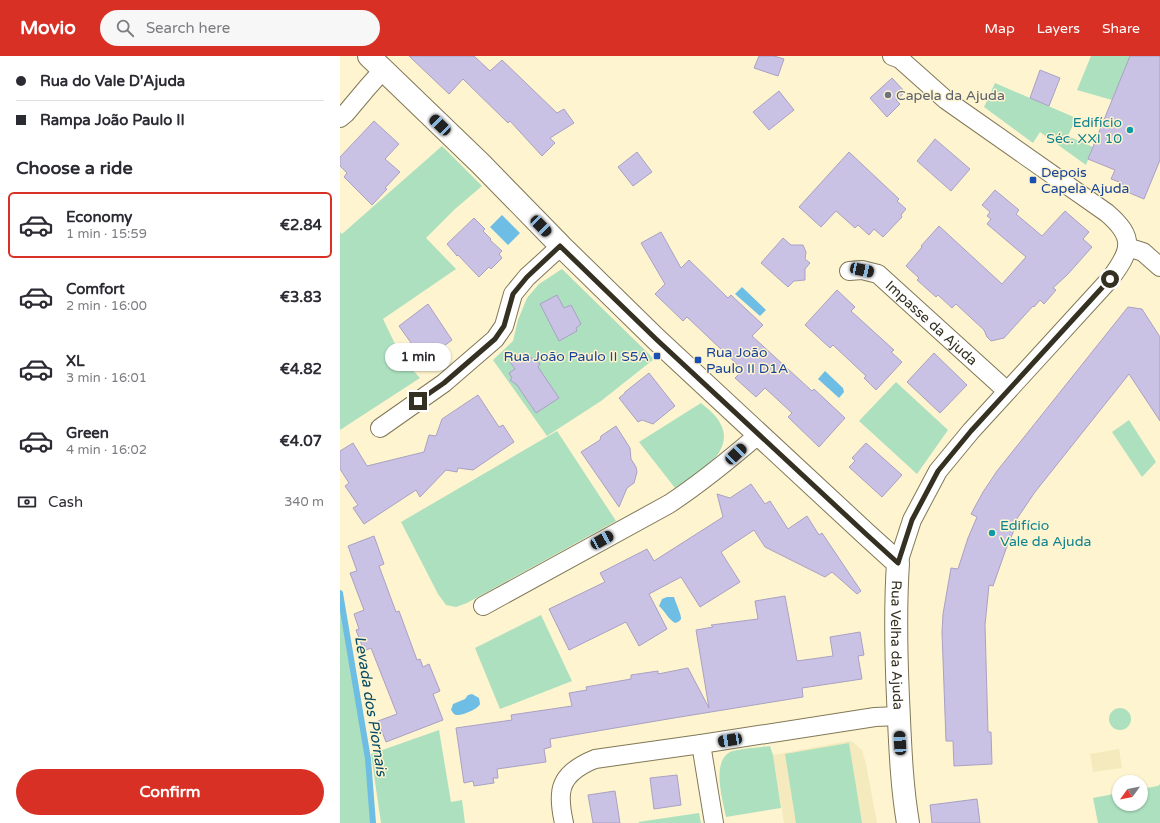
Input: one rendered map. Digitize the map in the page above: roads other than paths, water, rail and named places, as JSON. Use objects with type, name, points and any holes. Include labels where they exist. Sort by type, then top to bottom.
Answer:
[{"type":"street","points":[[340,118],[367,88],[376,63],[481,164],[560,246],[656,339],[898,563],[912,520],[938,471],[971,431],[1110,279],[1121,264],[1127,247],[1127,240],[1118,223],[1107,213],[946,100],[900,59],[892,56]]},
{"type":"street","points":[[380,428],[444,383],[495,339],[504,326],[513,294],[527,277],[560,246]]},
{"type":"street","points":[[1127,247],[1143,252],[1160,267]]},
{"type":"street","name":"Impasse da Ajuda","points":[[849,271],[862,270],[878,274],[1008,391]]},
{"type":"street","points":[[483,606],[669,504],[716,471],[758,434]]},
{"type":"street","name":"Rua Velha da Ajuda","points":[[898,563],[896,599],[899,716],[902,783],[908,823]]},
{"type":"street","points":[[564,823],[561,792],[569,775],[584,763],[594,759],[875,717],[899,716]]},
{"type":"street","points":[[701,744],[714,823]]},
{"type":"water","points":[[502,215],[520,233],[508,245],[490,227]]},
{"type":"water","points":[[742,287],[766,310],[760,316],[735,294]]},
{"type":"water","points":[[825,371],[843,388],[844,392],[839,398],[818,379]]},
{"type":"water","points":[[674,597],[681,617],[681,620],[675,623],[659,606],[662,599]]},
{"type":"water","points":[[472,694],[479,698],[479,706],[466,713],[459,715],[454,714],[451,710],[453,704]]},
{"type":"waterway","name":"Levada dos Piornais","points":[[340,593],[368,759],[373,823]]},
{"type":"place","name":"Capela da Ajuda","points":[[888,95]]},
{"type":"place","name":"Edifício Séc. XXI 10","points":[[1130,130]]},
{"type":"place","name":"Depois Capela Ajuda","points":[[1033,180]]},
{"type":"place","name":"Rua João Paulo II S5A","points":[[657,356]]},
{"type":"place","name":"Rua João Paulo II D1A","points":[[698,360]]},
{"type":"place","name":"Edifício Vale da Ajuda","points":[[992,533]]}]
